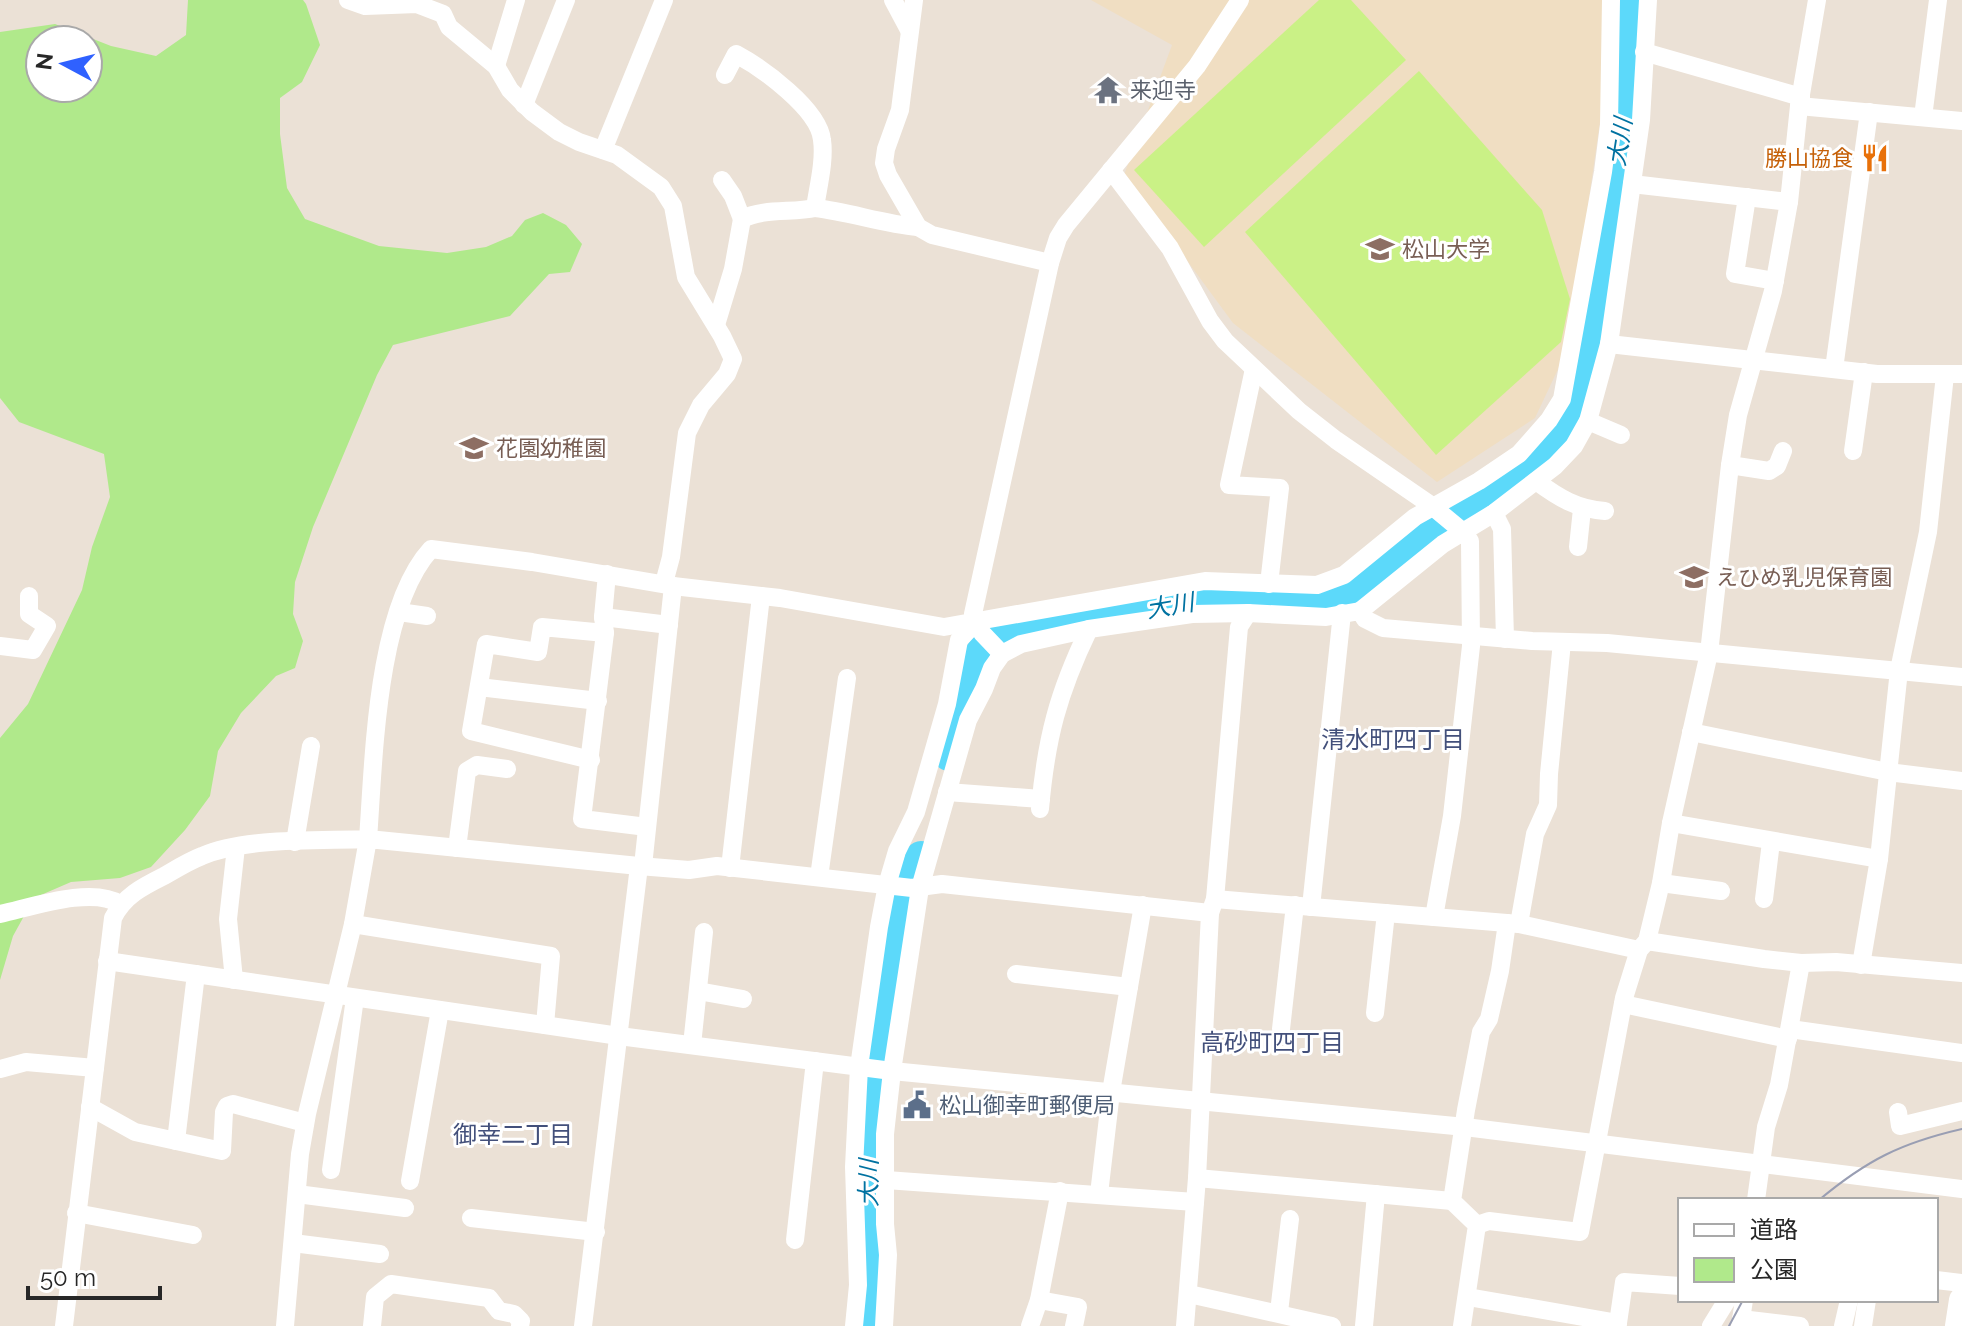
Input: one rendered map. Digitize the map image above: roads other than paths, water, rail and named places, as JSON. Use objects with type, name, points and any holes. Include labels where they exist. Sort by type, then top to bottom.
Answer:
[{"type":"main road","points":[[1958,1326],[1962,1300]]},
{"type":"street","points":[[348,0],[365,6],[417,4],[443,14],[449,27],[496,66],[510,90],[524,105],[559,132],[617,155],[661,187],[673,206],[686,277],[733,359],[727,374],[701,405],[687,433],[671,557],[669,625],[647,827],[583,1326]]},
{"type":"street","points":[[496,66],[516,0]]},
{"type":"street","points":[[524,105],[566,0]]},
{"type":"street","points":[[603,150],[664,0]]},
{"type":"street","points":[[893,0],[909,30]]},
{"type":"street","points":[[914,0],[900,110],[884,163],[918,227]]},
{"type":"street","points":[[999,652],[978,628],[973,614],[1058,238],[1197,66],[1240,0]]},
{"type":"street","points":[[331,1170],[353,924],[368,839],[378,700],[399,612],[412,574],[431,549],[761,596],[944,627],[978,628],[1205,581],[1317,585],[1344,575],[1415,517],[1519,454],[1549,420],[1562,399],[1609,125],[1611,0]]},
{"type":"street","points":[[884,1326],[888,1255],[887,1070],[916,888],[968,720],[999,652],[1089,629],[1192,614],[1326,617],[1351,612],[1458,528],[1494,513],[1555,466],[1574,446],[1588,421],[1609,344],[1641,120],[1648,0]]},
{"type":"street","points":[[1477,1225],[1489,1221],[1580,1232],[1623,1004],[1661,883],[1671,823],[1709,653],[1738,415],[1756,359],[1775,281],[1817,0]]},
{"type":"street","points":[[1923,117],[1938,0]]},
{"type":"street","points":[[1644,52],[1800,102],[1962,121]]},
{"type":"street","points":[[725,75],[736,54],[754,64],[796,99],[816,121],[822,139],[815,208]]},
{"type":"street","points":[[1834,369],[1869,112]]},
{"type":"street","points":[[1111,170],[1170,248],[1210,321],[1254,369],[1336,440],[1434,508],[1470,541],[1471,636],[1452,816],[1434,917]]},
{"type":"street","points":[[716,325],[733,269],[742,219],[733,196],[722,180]]},
{"type":"street","points":[[1632,184],[1789,202]]},
{"type":"street","points":[[1747,197],[1735,274],[1775,281]]},
{"type":"street","points":[[742,219],[762,213],[815,208],[846,212],[886,224],[918,227],[932,235],[1050,263]]},
{"type":"street","points":[[1609,344],[1864,372],[1954,374],[1928,532],[1899,670],[1879,859],[1861,965]]},
{"type":"street","points":[[1254,369],[1229,485],[1280,488],[1269,584]]},
{"type":"street","points":[[1853,451],[1864,372]]},
{"type":"street","points":[[1588,421],[1621,435]]},
{"type":"street","points":[[1730,465],[1769,471],[1777,466],[1783,451]]},
{"type":"street","points":[[1536,481],[1562,500],[1582,509],[1605,511]]},
{"type":"street","points":[[1578,547],[1582,509]]},
{"type":"street","points":[[1494,513],[1502,529],[1505,639]]},
{"type":"street","points":[[607,574],[598,701],[582,819],[647,827]]},
{"type":"street","points":[[0,646],[33,650],[47,626],[29,614],[29,596]]},
{"type":"street","points":[[730,868],[761,596]]},
{"type":"street","points":[[399,612],[427,616]]},
{"type":"street","points":[[1351,612],[1383,628],[1709,653],[1962,677]]},
{"type":"street","points":[[1281,1029],[1351,612]]},
{"type":"street","points":[[1185,1326],[1197,1178],[1212,906],[1239,627],[1248,613]]},
{"type":"street","points":[[591,760],[471,731],[486,644],[538,652],[542,627],[669,625]]},
{"type":"street","points":[[854,1326],[858,1285],[854,1167],[861,1067],[890,885],[897,851],[916,812],[947,704],[959,640],[978,628]]},
{"type":"street","points":[[947,792],[1040,804],[1059,697],[1089,629]]},
{"type":"street","points":[[1452,1201],[1481,1032],[1489,1019],[1535,834],[1548,805],[1562,642]]},
{"type":"street","points":[[819,877],[847,678]]},
{"type":"street","points":[[479,687],[598,701]]},
{"type":"street","points":[[1691,732],[1888,772],[1962,781]]},
{"type":"street","points":[[457,848],[467,771],[477,765],[498,768],[493,737]]},
{"type":"street","points":[[295,842],[311,746]]},
{"type":"street","points":[[1671,823],[1879,859]]},
{"type":"street","points":[[64,1326],[113,918],[120,904],[139,889],[202,856],[236,847],[368,839],[689,870],[717,866],[916,888],[942,884],[1143,905],[1303,906],[1513,924],[1643,946],[1801,963],[1836,962],[1962,973]]},
{"type":"street","points":[[1764,899],[1771,842]]},
{"type":"street","points":[[234,980],[228,919],[236,847]]},
{"type":"street","points":[[1661,883],[1721,891]]},
{"type":"street","points":[[0,914],[89,896],[112,899],[120,904]]},
{"type":"street","points":[[1099,1194],[1111,1092],[1143,905]]},
{"type":"street","points":[[1375,1013],[1386,913]]},
{"type":"street","points":[[353,924],[551,956],[545,1025]]},
{"type":"street","points":[[692,1045],[704,932]]},
{"type":"street","points":[[107,961],[619,1036],[861,1067],[1465,1127],[1962,1189]]},
{"type":"street","points":[[1756,1198],[1766,1127],[1779,1085],[1801,963]]},
{"type":"street","points":[[176,1141],[196,974]]},
{"type":"street","points":[[1016,974],[1129,987]]},
{"type":"street","points":[[698,991],[743,999]]},
{"type":"street","points":[[285,1326],[305,1123],[346,997]]},
{"type":"street","points":[[1623,1004],[1789,1034],[1962,1053]]},
{"type":"street","points":[[410,1181],[440,1010]]},
{"type":"street","points":[[795,1240],[815,1061]]},
{"type":"street","points":[[0,1069],[26,1062],[95,1068]]},
{"type":"street","points":[[90,1107],[135,1132],[222,1151],[227,1106],[233,1104],[305,1123]]},
{"type":"street","points":[[1898,1112],[1900,1126],[1962,1111]]},
{"type":"street","points":[[86,1137],[121,1124]]},
{"type":"street","points":[[1197,1178],[1452,1201],[1477,1225]]},
{"type":"street","points":[[886,1180],[1195,1202]]},
{"type":"street","points":[[1030,1326],[1039,1300],[1060,1191]]},
{"type":"street","points":[[297,1194],[405,1208]]},
{"type":"street","points":[[1364,1326],[1376,1194]]},
{"type":"street","points":[[76,1213],[185,1233],[174,1251]]},
{"type":"street","points":[[471,1218],[505,1229],[596,1232]]},
{"type":"street","points":[[1279,1312],[1290,1219]]},
{"type":"street","points":[[797,1221],[816,1224]]},
{"type":"street","points":[[1462,1326],[1477,1225]]},
{"type":"street","points":[[293,1243],[380,1254]]},
{"type":"street","points":[[1938,1280],[1962,1283]]},
{"type":"street","points":[[1468,1297],[1618,1324],[1624,1282],[1678,1286]]},
{"type":"street","points":[[372,1326],[375,1297],[391,1284],[489,1298],[499,1311],[514,1314],[521,1321],[520,1326]]},
{"type":"street","points":[[1189,1294],[1332,1326]]},
{"type":"street","points":[[1039,1300],[1078,1307],[1074,1326]]},
{"type":"street","points":[[1711,1326],[1726,1302]]},
{"type":"street","points":[[1843,1326],[1849,1302]]},
{"type":"street","points":[[1863,1326],[1867,1302]]},
{"type":"street","points":[[1742,1315],[1800,1326]]},
{"type":"waterway","name":"大川","points":[[949,755],[976,660],[986,646],[1005,635],[1202,600],[1237,598],[1323,603],[1356,589],[1396,555],[1479,501],[1543,450],[1578,399],[1591,331],[1625,106],[1627,0]]},
{"type":"waterway","name":"大川","points":[[868,1326],[871,1285],[870,1108],[875,1046],[885,966],[921,857]]},
{"type":"tram line","points":[[1822,1198],[1853,1174],[1886,1155],[1921,1140],[1962,1129]]},
{"type":"tram line","points":[[1729,1326],[1742,1302]]},
{"type":"place","name":"来迎寺","points":[[1108,90]]},
{"type":"place","name":"勝山協食","points":[[1875,158]]},
{"type":"place","name":"松山大学","points":[[1380,249]]},
{"type":"place","name":"花園幼稚園","points":[[474,448]]},
{"type":"place","name":"えひめ乳児保育園","points":[[1694,577]]},
{"type":"place","name":"松山御幸町郵便局","points":[[917,1105]]},
{"type":"district","name":"清水町四丁目","points":[[1393,740]]},
{"type":"district","name":"高砂町四丁目","points":[[1272,1043]]},
{"type":"district","name":"御幸二丁目","points":[[513,1135]]}]
